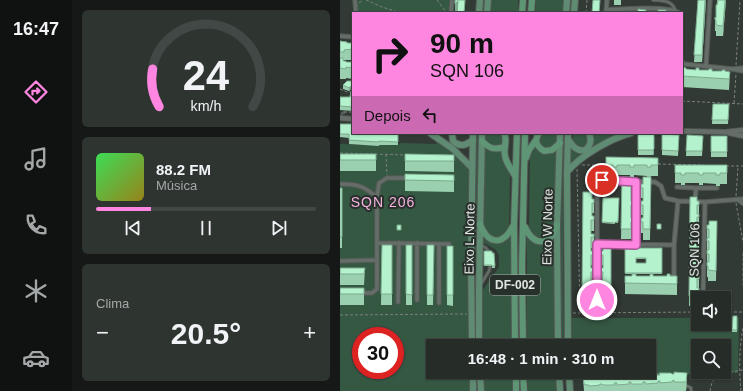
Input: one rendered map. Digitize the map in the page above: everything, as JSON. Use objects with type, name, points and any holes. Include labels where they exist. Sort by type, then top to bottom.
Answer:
[{"type":"highway","points":[[522,0],[522,12]]},
{"type":"highway","points":[[531,12],[532,0]]},
{"type":"highway","points":[[504,134],[506,138],[505,158],[515,176]]},
{"type":"highway","name":"DF-002","points":[[515,339],[514,225],[517,134]]},
{"type":"highway","name":"DF-002","points":[[523,339],[522,265],[525,134]]},
{"type":"highway","points":[[524,161],[539,134]]},
{"type":"highway","points":[[536,140],[538,146],[544,151],[552,150],[560,143]]},
{"type":"highway","points":[[482,141],[491,149],[505,147]]},
{"type":"highway","points":[[480,224],[485,234],[491,239],[496,240],[504,238],[509,234],[514,225]]},
{"type":"highway","points":[[524,226],[531,238],[541,242],[546,241],[553,235],[557,225]]},
{"type":"highway","points":[[516,379],[516,391]]},
{"type":"highway","points":[[523,379],[524,391]]},
{"type":"main road","points":[[479,12],[480,0]]},
{"type":"main road","points":[[487,12],[488,0]]},
{"type":"main road","points":[[566,12],[567,0]]},
{"type":"main road","points":[[574,12],[575,0]]},
{"type":"main road","points":[[431,134],[453,149],[472,168]]},
{"type":"main road","points":[[452,134],[453,141],[458,145],[463,145],[473,140]]},
{"type":"main road","name":"Eixo L Norte","points":[[472,339],[473,134]]},
{"type":"main road","name":"Eixo L Norte","points":[[480,339],[479,289],[482,134]]},
{"type":"main road","name":"Eixo W Norte","points":[[558,339],[557,225],[560,134]]},
{"type":"main road","points":[[568,136],[575,148],[584,150],[589,147],[591,143],[589,134]]},
{"type":"main road","points":[[567,172],[573,164],[588,153],[629,134]]},
{"type":"main road","name":"Eixo W Norte","points":[[568,136],[568,339]]},
{"type":"main road","points":[[473,379],[473,391]]},
{"type":"main road","points":[[480,379],[481,391]]},
{"type":"main road","points":[[559,379],[560,391]]},
{"type":"main road","points":[[569,379],[570,391]]},
{"type":"street","points":[[356,0],[356,12]]},
{"type":"street","points":[[451,12],[452,0]]},
{"type":"street","points":[[607,0],[606,12],[650,8],[675,10],[678,12]]},
{"type":"street","points":[[703,72],[705,66],[710,0]]},
{"type":"street","points":[[340,36],[352,38]]},
{"type":"street","points":[[683,63],[735,69],[743,68]]},
{"type":"street","points":[[735,69],[743,72]]},
{"type":"street","points":[[340,118],[352,118]]},
{"type":"street","points":[[683,131],[725,132],[743,130]]},
{"type":"street","points":[[725,132],[743,136]]},
{"type":"street","points":[[354,293],[369,293],[376,290],[378,243],[377,197],[379,182],[387,178],[415,178]]},
{"type":"street","points":[[602,180],[658,183],[665,198],[678,201],[742,201]]},
{"type":"street","points":[[636,182],[636,245]]},
{"type":"street","points":[[340,184],[358,185],[377,197]]},
{"type":"street","points":[[677,187],[717,188]]},
{"type":"street","points":[[695,202],[696,188]]},
{"type":"street","points":[[597,197],[597,300]]},
{"type":"street","name":"SQN 106","points":[[663,279],[673,278],[674,275],[674,245],[678,201]]},
{"type":"street","name":"SQN 106","points":[[703,291],[705,202]]},
{"type":"street","points":[[378,243],[449,244]]},
{"type":"street","points":[[398,243],[398,302]]},
{"type":"street","points":[[417,243],[417,300]]},
{"type":"street","points":[[439,304],[440,244]]},
{"type":"street","name":"SQN 106","points":[[597,244],[674,245]]},
{"type":"street","points":[[340,261],[377,260]]},
{"type":"lane","points":[[653,0],[669,1],[675,10]]},
{"type":"lane","points":[[480,244],[490,253]]},
{"type":"lane","points":[[479,289],[490,267]]},
{"type":"lane","points":[[687,386],[691,388],[691,391]]},
{"type":"path","points":[[356,6],[364,0]]},
{"type":"path","points":[[366,0],[398,12]]},
{"type":"path","points":[[437,0],[447,12]]},
{"type":"path","points":[[586,12],[587,0]]},
{"type":"path","points":[[734,103],[740,0]]},
{"type":"path","points":[[340,89],[347,92],[352,92]]},
{"type":"path","points":[[683,102],[743,104]]},
{"type":"path","points":[[350,113],[343,112],[352,112]]},
{"type":"path","points":[[340,153],[409,155]]},
{"type":"path","points":[[386,154],[387,178]]},
{"type":"path","points":[[658,164],[704,165]]},
{"type":"path","points":[[580,313],[577,165],[606,165]]},
{"type":"path","points":[[727,166],[743,166]]},
{"type":"path","points":[[743,253],[743,285]]},
{"type":"path","points":[[572,313],[691,312]]},
{"type":"path","points":[[731,312],[743,312]]},
{"type":"path","points":[[340,315],[471,314]]},
{"type":"path","points":[[741,391],[740,346],[743,328]]},
{"type":"path","points":[[710,391],[714,379],[743,370]]},
{"type":"green space","points":[[358,0],[451,0],[450,12],[357,12]]},
{"type":"green space","points":[[491,0],[518,0],[518,12],[490,12]]},
{"type":"green space","points":[[536,0],[565,0],[564,12],[535,12]]},
{"type":"green space","points":[[477,134],[480,134],[477,339],[475,339],[474,234]]},
{"type":"green space","points":[[486,134],[502,134],[504,143],[497,149],[485,141]]},
{"type":"green space","points":[[557,134],[557,139],[552,147],[546,150],[539,143],[540,135]]},
{"type":"green space","points":[[562,134],[565,134],[563,257],[564,339],[561,339],[560,281]]},
{"type":"green space","points":[[573,134],[588,134],[589,136],[586,147],[580,148],[573,143]]},
{"type":"green space","points":[[592,134],[625,134],[579,157],[569,167],[570,145],[583,151]]},
{"type":"green space","points":[[437,141],[450,148],[471,168],[470,339],[426,339],[426,379],[471,379],[472,391],[340,391],[340,144],[398,145],[401,143],[436,144]]},
{"type":"green space","points":[[535,144],[538,150],[557,147],[553,230],[550,237],[536,240],[529,230],[530,157]]},
{"type":"green space","points":[[485,148],[495,152],[503,149],[510,173],[509,228],[501,238],[492,238],[484,229]]},
{"type":"green space","points":[[511,235],[512,339],[483,339],[482,291],[499,267],[499,255],[495,249],[482,242],[482,236],[489,241],[497,243]]},
{"type":"green space","points":[[527,237],[533,243],[541,245],[549,243],[556,237],[557,339],[527,339]]},
{"type":"green space","points":[[569,318],[691,318],[691,331],[731,331],[731,318],[739,318],[738,373],[731,373],[731,339],[691,339],[691,374],[656,375],[656,339],[570,339]]},
{"type":"green space","points":[[483,379],[513,379],[513,391],[483,391]]},
{"type":"green space","points":[[528,379],[557,379],[556,391],[528,391]]},
{"type":"building","points":[[455,0],[465,0],[464,12],[457,12],[458,1],[455,4]]},
{"type":"building","points":[[593,0],[600,0],[599,12],[592,12]]},
{"type":"building","points":[[698,0],[705,0],[702,55],[694,55]]},
{"type":"building","points":[[718,0],[725,0],[723,26],[716,25],[715,20],[716,5]]},
{"type":"building","points":[[638,9],[646,10],[646,12],[638,12]]},
{"type":"building","points":[[658,10],[666,10],[665,12],[658,12]]},
{"type":"building","points":[[340,41],[352,43],[352,49],[340,52]]},
{"type":"building","points":[[340,58],[343,58],[343,61],[346,62],[352,62],[352,68],[340,68]]},
{"type":"building","points":[[683,67],[686,69],[696,70],[696,68],[699,68],[699,70],[712,69],[712,71],[725,70],[730,72],[729,79],[683,76]]},
{"type":"building","points":[[347,81],[352,81],[352,86],[349,88],[343,85]]},
{"type":"building","points":[[352,91],[352,107],[340,106],[340,97],[350,97]]},
{"type":"building","points":[[713,104],[729,104],[728,120],[712,120]]},
{"type":"building","points":[[340,124],[352,124],[352,134],[398,134],[398,142],[349,140],[349,134],[340,134]]},
{"type":"building","points":[[638,134],[654,134],[653,150],[638,150]]},
{"type":"building","points":[[662,134],[679,135],[678,151],[662,150]]},
{"type":"building","points":[[687,135],[703,136],[702,151],[686,151]]},
{"type":"building","points":[[711,136],[727,136],[727,152],[711,152]]},
{"type":"building","points":[[340,154],[376,154],[376,160],[340,160]]},
{"type":"building","points":[[405,154],[454,155],[454,161],[405,161]]},
{"type":"building","points":[[606,157],[658,158],[658,165],[651,165],[651,167],[647,167],[647,165],[634,165],[634,167],[630,167],[630,165],[617,165],[617,167],[613,167],[613,165],[606,165]]},
{"type":"building","points":[[675,165],[727,165],[727,173],[720,173],[720,175],[716,175],[716,173],[703,173],[703,175],[699,175],[699,173],[685,173],[685,175],[681,175],[681,173],[675,173]]},
{"type":"building","points":[[405,174],[454,175],[454,181],[405,180]]},
{"type":"building","points":[[622,177],[631,177],[631,184],[633,184],[633,187],[631,187],[631,201],[633,201],[633,205],[631,205],[631,218],[633,218],[633,222],[631,222],[631,229],[621,229]]},
{"type":"building","points":[[643,177],[651,177],[650,229],[643,229],[643,222],[641,222],[641,218],[643,218],[643,205],[641,205],[641,201],[643,201],[643,188],[641,188],[641,184],[643,184]]},
{"type":"building","points":[[340,188],[342,188],[342,237],[340,237]]},
{"type":"building","points":[[583,192],[592,192],[592,199],[594,199],[594,203],[592,203],[592,216],[594,216],[594,220],[591,220],[591,234],[594,234],[594,237],[591,237],[591,251],[593,251],[593,255],[591,255],[591,268],[593,268],[593,272],[591,272],[591,285],[593,285],[593,289],[591,289],[591,296],[582,296]]},
{"type":"building","points":[[690,197],[697,197],[699,205],[697,205],[697,214],[699,214],[699,217],[697,217],[697,226],[699,226],[699,230],[697,230],[697,238],[699,238],[699,242],[697,242],[697,251],[699,250],[699,254],[697,254],[697,263],[699,263],[699,266],[697,266],[697,275],[699,275],[699,279],[697,279],[697,288],[699,288],[699,291],[691,291],[691,296],[689,296]]},
{"type":"building","points":[[603,198],[619,198],[618,222],[602,222]]},
{"type":"building","points":[[709,221],[717,221],[716,271],[708,270],[707,266],[707,262],[709,262],[709,254],[707,254],[707,250],[709,250],[709,241],[707,241],[707,238],[709,238],[709,229],[707,229],[707,225],[709,225]]},
{"type":"building","points":[[657,224],[661,224],[661,229],[657,229]]},
{"type":"building","points":[[397,225],[401,225],[401,230],[397,230]]},
{"type":"building","points":[[603,244],[611,244],[611,296],[602,296],[602,289],[600,289],[600,286],[602,286],[603,272],[600,272],[600,268],[603,268],[603,255],[601,255],[601,251],[603,251]]},
{"type":"building","points":[[382,245],[392,245],[392,294],[381,294]]},
{"type":"building","points":[[406,245],[412,245],[412,295],[406,294]]},
{"type":"building","points":[[427,245],[434,245],[433,295],[427,295]]},
{"type":"building","points":[[447,246],[453,246],[453,295],[447,295]]},
{"type":"building","points":[[625,248],[662,248],[662,273],[625,273]],"holes":[[[636,258],[646,258],[646,263],[636,263]]]},
{"type":"building","points":[[484,251],[492,251],[492,253],[494,253],[495,266],[484,265]]},
{"type":"building","points":[[340,268],[365,268],[364,274],[340,274]]},
{"type":"building","points":[[632,274],[636,274],[636,276],[650,276],[650,274],[653,274],[653,276],[667,276],[667,274],[670,274],[670,276],[677,276],[677,284],[625,283],[625,276],[632,276]]},
{"type":"building","points":[[340,288],[364,288],[364,294],[340,294]]},
{"type":"building","points":[[733,316],[737,316],[737,330],[732,330]]},
{"type":"building","points":[[674,372],[687,373],[686,382],[674,382],[674,380],[672,382],[660,383],[660,381],[658,381],[658,383],[646,384],[645,382],[643,382],[643,384],[631,384],[631,382],[629,382],[629,384],[617,385],[617,383],[614,383],[615,385],[600,384],[591,386],[584,384],[583,379],[656,379],[656,373],[657,375],[660,375],[659,373],[674,374]]},
{"type":"district","name":"SQN 206","points":[[383,202]]},
{"type":"route","points":[[597,300],[597,244],[636,245],[636,182],[602,180]]}]
